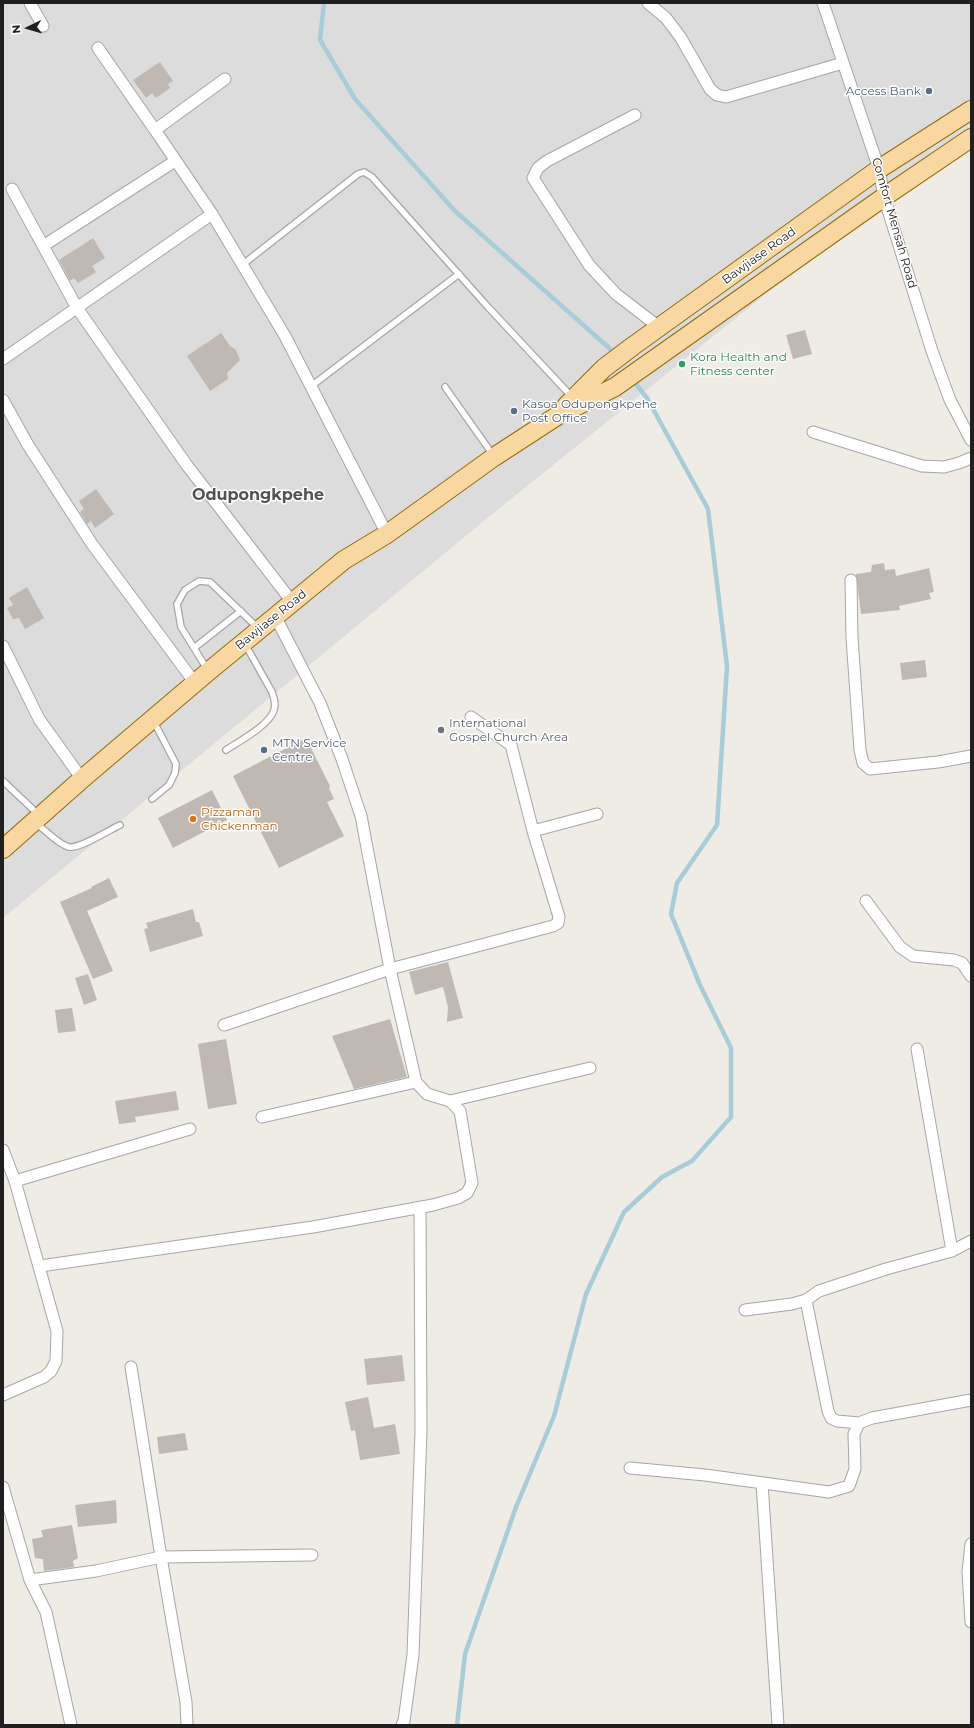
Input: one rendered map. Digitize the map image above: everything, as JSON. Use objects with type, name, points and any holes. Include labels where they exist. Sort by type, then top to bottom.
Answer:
[{"type":"main road","name":"Bawjiase Road","points":[[557,416],[604,368],[633,346],[879,169],[971,110]]},
{"type":"main road","name":"Bawjiase Road","points":[[3,849],[82,779],[259,628],[293,603],[344,560],[387,534],[494,457],[557,416],[615,387],[884,197],[971,138]]},
{"type":"street","points":[[30,3],[43,26]]},
{"type":"street","points":[[648,3],[666,18],[681,38],[710,89],[717,95],[726,97],[843,63]]},
{"type":"street","name":"Comfort Mensah Road","points":[[823,3],[879,169],[884,197],[932,351],[950,400],[971,440]]},
{"type":"street","points":[[98,48],[212,214],[285,336],[387,534]]},
{"type":"street","points":[[155,130],[225,79]]},
{"type":"street","points":[[635,115],[547,161],[538,168],[533,178],[589,265],[616,294],[659,327]]},
{"type":"street","points":[[43,246],[175,161]]},
{"type":"street","points":[[12,189],[77,308],[186,464],[293,603]]},
{"type":"street","points":[[3,359],[212,214]]},
{"type":"street","points":[[3,400],[28,445],[92,544],[202,677]]},
{"type":"street","points":[[813,432],[922,466],[944,467],[959,464],[971,458]]},
{"type":"street","points":[[851,580],[852,638],[860,750],[863,763],[870,769],[938,762],[971,756]]},
{"type":"street","points":[[40,1266],[313,1227],[420,1207],[458,1198],[467,1193],[472,1183],[460,1111],[450,1101],[427,1094],[416,1082],[390,969],[361,816],[342,759],[320,703],[275,616]]},
{"type":"street","points":[[3,646],[39,719],[82,779]]},
{"type":"street","points":[[224,1025],[390,969],[553,926],[558,923],[559,917],[533,830],[512,745],[503,737],[471,717]]},
{"type":"street","points":[[533,830],[597,814]]},
{"type":"street","points":[[866,901],[900,947],[913,956],[954,960],[962,963],[971,976]]},
{"type":"street","points":[[917,1049],[952,1251]]},
{"type":"street","points":[[450,1101],[590,1068]]},
{"type":"street","points":[[262,1117],[416,1082]]},
{"type":"street","points":[[15,1181],[190,1130]]},
{"type":"street","points":[[3,1150],[15,1181],[57,1331],[56,1361],[51,1371],[44,1378],[3,1395]]},
{"type":"street","points":[[402,1725],[404,1721],[412,1655],[421,1431],[420,1207]]},
{"type":"street","points":[[745,1310],[792,1304],[806,1300],[819,1291],[952,1251],[971,1241]]},
{"type":"street","points":[[806,1300],[828,1411],[831,1418],[837,1421],[859,1423],[872,1418],[971,1400]]},
{"type":"street","points":[[131,1367],[160,1557],[186,1702],[187,1725]]},
{"type":"street","points":[[630,1468],[829,1492],[850,1486],[855,1469],[854,1434],[859,1423]]},
{"type":"street","points":[[762,1483],[778,1725]]},
{"type":"street","points":[[3,1487],[30,1580],[46,1612],[71,1725]]},
{"type":"street","points":[[971,1544],[968,1572],[971,1622]]},
{"type":"street","points":[[30,1580],[96,1571],[160,1557],[312,1555]]},
{"type":"lane","points":[[242,265],[358,174],[364,172],[372,177],[459,274],[574,398]]},
{"type":"lane","points":[[310,387],[459,274]]},
{"type":"lane","points":[[445,387],[494,457]]},
{"type":"lane","points":[[202,677],[194,648],[181,627],[177,604],[185,590],[199,581],[210,582],[259,628]]},
{"type":"lane","points":[[194,648],[241,611]]},
{"type":"lane","points":[[226,750],[265,723],[275,710],[275,700],[272,692],[244,641]]},
{"type":"lane","points":[[152,799],[169,784],[175,773],[176,764],[153,720]]},
{"type":"lane","points":[[3,781],[37,819],[62,844],[69,847],[77,846],[120,825]]},
{"type":"shaded area","points":[[3,3],[971,3],[971,129],[496,511],[3,918]]},
{"type":"building","points":[[160,62],[173,81],[168,84],[170,88],[156,98],[152,93],[146,98],[133,80]]},
{"type":"building","points":[[93,238],[105,258],[92,266],[96,272],[78,283],[74,278],[70,281],[59,260]]},
{"type":"building","points":[[805,330],[812,354],[793,359],[786,335]]},
{"type":"building","points":[[221,333],[230,346],[236,350],[240,360],[227,373],[228,379],[210,391],[187,356]]},
{"type":"building","points":[[96,489],[114,514],[95,528],[91,521],[87,524],[80,512],[84,509],[79,501]]},
{"type":"building","points":[[884,563],[885,570],[895,569],[896,576],[929,568],[934,592],[929,593],[931,599],[899,606],[900,610],[861,614],[856,574],[871,572],[872,565]]},
{"type":"building","points":[[27,587],[44,618],[25,629],[19,618],[13,619],[7,608],[13,605],[9,598]]},
{"type":"building","points":[[925,660],[927,677],[902,680],[900,663]]},
{"type":"building","points":[[306,738],[330,786],[329,788],[334,799],[327,802],[344,836],[279,868],[233,776]]},
{"type":"building","name":"Pizzaman Chickenman","points":[[212,790],[227,820],[173,848],[158,818]]},
{"type":"building","points":[[109,878],[118,897],[87,911],[113,971],[93,979],[60,902],[92,888],[91,887]]},
{"type":"building","points":[[193,909],[196,922],[199,922],[203,936],[150,952],[144,929],[148,928],[146,923]]},
{"type":"building","points":[[448,962],[463,1018],[447,1022],[448,1007],[443,987],[415,995],[409,972]]},
{"type":"building","points":[[88,974],[97,1000],[84,1005],[75,978]]},
{"type":"building","points":[[72,1008],[76,1031],[58,1033],[55,1010]]},
{"type":"building","points":[[390,1019],[407,1077],[354,1089],[332,1036]]},
{"type":"building","points":[[226,1039],[237,1104],[208,1109],[198,1044]]},
{"type":"building","points":[[176,1091],[179,1110],[135,1117],[136,1122],[119,1124],[115,1101]]},
{"type":"building","points":[[402,1355],[405,1381],[367,1385],[364,1359]]},
{"type":"building","points":[[368,1397],[374,1428],[395,1424],[400,1454],[360,1460],[355,1430],[351,1431],[345,1402]]},
{"type":"building","points":[[185,1433],[188,1450],[159,1454],[157,1437]]},
{"type":"building","points":[[116,1500],[117,1523],[78,1527],[75,1505]]},
{"type":"building","points":[[72,1525],[78,1558],[73,1561],[74,1567],[44,1571],[43,1559],[35,1558],[32,1539],[43,1537],[41,1530]]},
{"type":"waterway","points":[[324,3],[320,40],[355,99],[455,211],[608,347],[615,355]]},
{"type":"waterway","points":[[457,1725],[465,1654],[516,1507],[554,1416],[586,1294],[624,1212],[662,1177],[692,1161],[731,1117],[731,1048],[700,985],[671,914],[677,883],[717,825],[727,666],[708,509],[647,398],[632,379]]},
{"type":"place","name":"Access Bank","points":[[929,91]]},
{"type":"place","name":"Kora Health and Fitness center","points":[[682,364]]},
{"type":"place","name":"Kasoa Odupongkpehe Post Office","points":[[514,411]]},
{"type":"place","name":"International Gospel Church Area","points":[[441,730]]},
{"type":"place","name":"MTN Service Centre","points":[[264,750]]},
{"type":"place","name":"Pizzaman Chickenman","points":[[193,819]]},
{"type":"district","name":"Odupongkpehe","points":[[258,495]]}]
